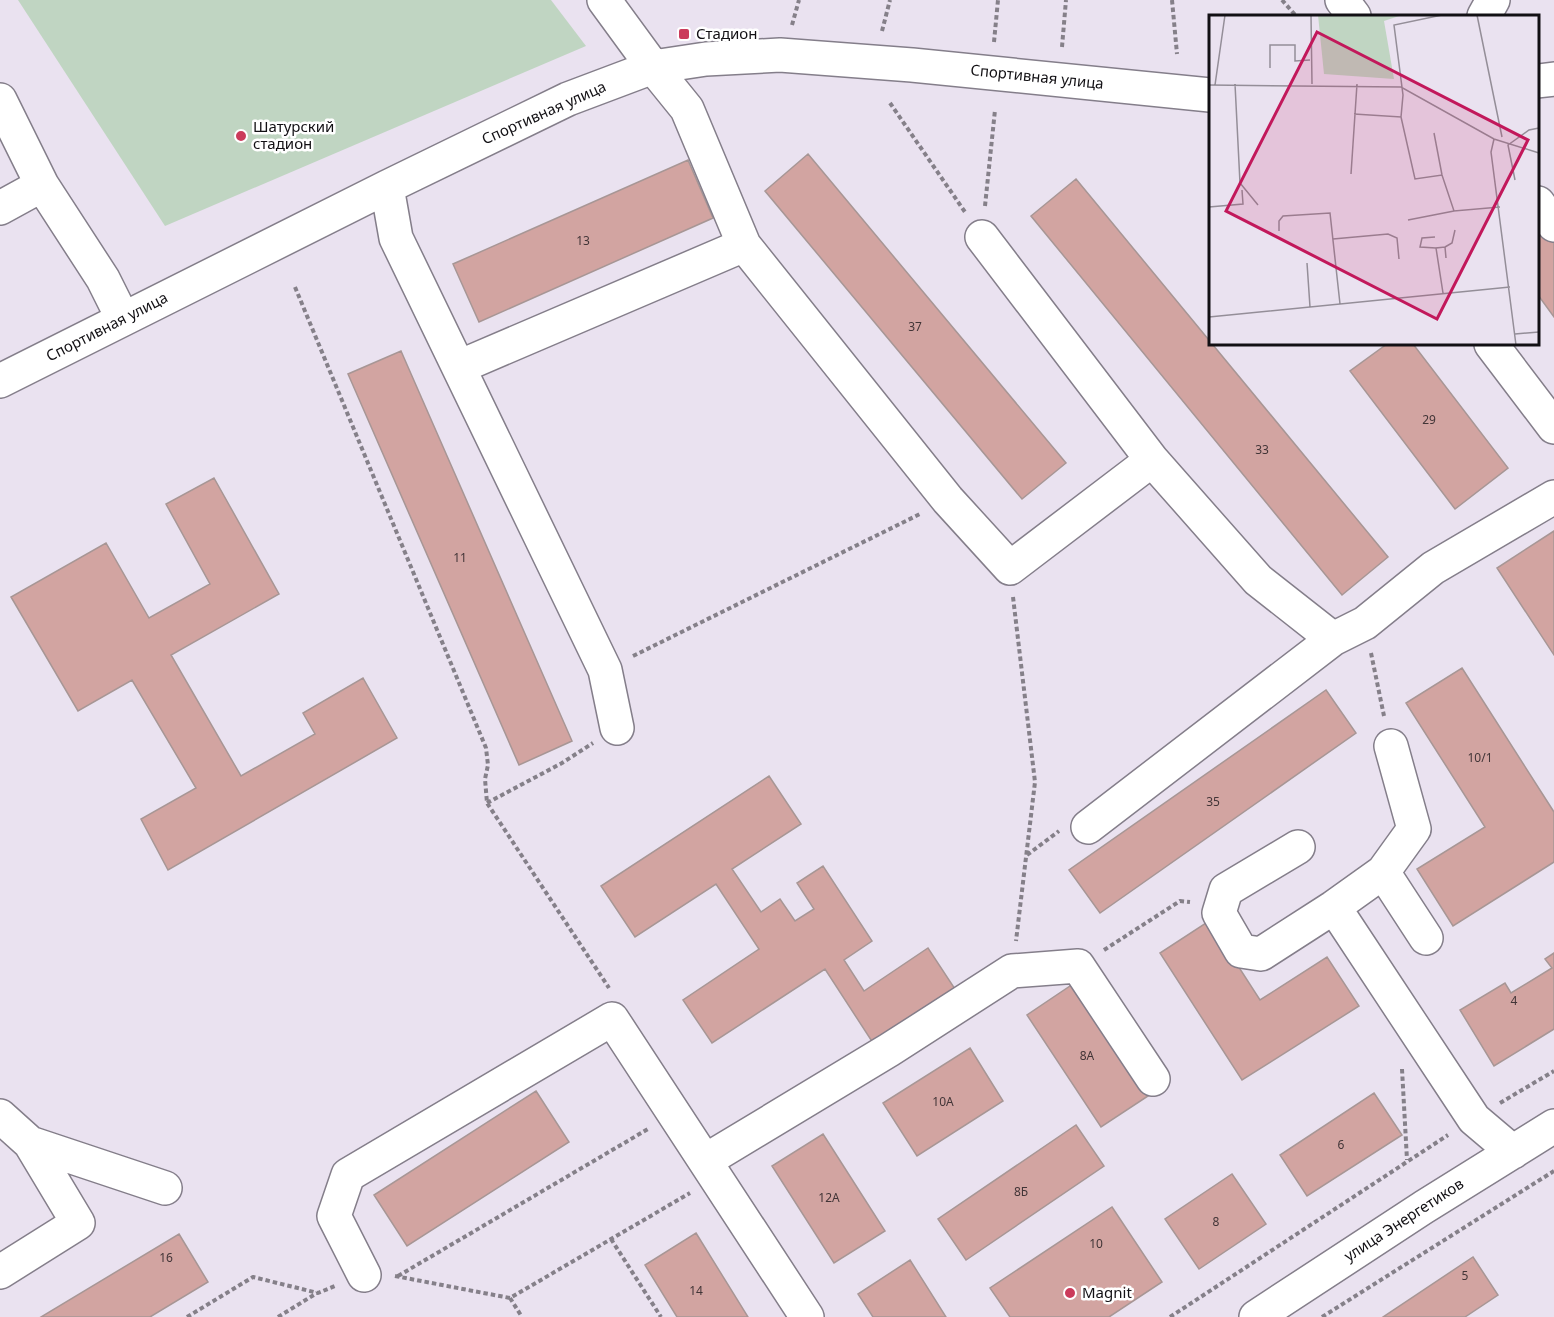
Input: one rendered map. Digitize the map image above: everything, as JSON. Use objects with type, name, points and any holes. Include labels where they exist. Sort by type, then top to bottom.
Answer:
[{"type":"street","points":[[604,0],[687,109],[744,244],[948,500],[1010,568],[1152,460]]},
{"type":"street","points":[[1342,0],[1353,15]]},
{"type":"street","points":[[1485,15],[1493,0]]},
{"type":"street","name":"Спортивная улица","points":[[0,381],[568,99],[654,67],[706,59],[780,56],[912,65],[1209,95]]},
{"type":"street","points":[[1539,81],[1554,79]]},
{"type":"street","points":[[0,100],[42,185],[103,279],[123,319]]},
{"type":"street","points":[[0,208],[42,185]]},
{"type":"street","points":[[387,187],[396,238],[605,670],[617,728]]},
{"type":"street","points":[[1539,204],[1554,225]]},
{"type":"street","points":[[982,237],[1152,460],[1258,580],[1333,639]]},
{"type":"street","points":[[459,367],[744,244]]},
{"type":"street","points":[[1492,345],[1554,427]]},
{"type":"street","points":[[1088,827],[1333,639],[1365,623],[1433,568],[1554,497]]},
{"type":"street","points":[[1298,847],[1226,890],[1220,913],[1241,951],[1261,954],[1383,872],[1414,829],[1391,746]]},
{"type":"street","points":[[1383,872],[1426,938]]},
{"type":"street","points":[[1334,907],[1474,1119],[1513,1152]]},
{"type":"street","points":[[710,1169],[1012,971],[1078,966],[1153,1079]]},
{"type":"street","points":[[364,1275],[334,1216],[348,1175],[612,1019],[807,1317]]},
{"type":"street","points":[[0,1116],[30,1143],[78,1223],[0,1272]]},
{"type":"street","name":"улица Энергетиков","points":[[1256,1317],[1424,1207],[1554,1126]]},
{"type":"street","points":[[30,1143],[165,1188]]},
{"type":"path","points":[[790,31],[799,0]]},
{"type":"path","points":[[881,36],[890,0]]},
{"type":"path","points":[[994,43],[998,0]]},
{"type":"path","points":[[1062,47],[1066,0]]},
{"type":"path","points":[[1172,0],[1177,54]]},
{"type":"path","points":[[1282,0],[1295,15]]},
{"type":"path","points":[[890,103],[982,237]]},
{"type":"path","points":[[982,237],[994,110]]},
{"type":"path","points":[[295,287],[486,748],[487,803],[562,764],[617,728]]},
{"type":"path","points":[[605,670],[948,500]]},
{"type":"path","points":[[1010,568],[1035,782],[1012,971]]},
{"type":"path","points":[[1365,623],[1391,746]]},
{"type":"path","points":[[1078,966],[1180,901],[1223,902]]},
{"type":"path","points":[[1170,1317],[1474,1119],[1554,1071]]},
{"type":"path","points":[[397,1276],[674,1113]]},
{"type":"path","points":[[278,1317],[318,1293],[364,1275],[397,1276],[510,1298],[611,1239],[710,1169]]},
{"type":"path","points":[[1323,1317],[1554,1171]]},
{"type":"path","points":[[611,1239],[661,1317]]},
{"type":"path","points":[[187,1317],[253,1277],[318,1293]]},
{"type":"path","points":[[510,1298],[522,1317]]},
{"type":"green space","name":"Шатурский стадион","points":[[18,0],[551,0],[586,46],[165,226]]},
{"type":"building","points":[[808,154],[1066,463],[1022,499],[765,191]]},
{"type":"building","points":[[688,160],[713,218],[479,322],[453,264]]},
{"type":"building","points":[[1076,179],[1209,340],[1209,345],[1213,345],[1388,557],[1342,595],[1031,216]]},
{"type":"building","points":[[1539,212],[1554,232],[1554,317],[1539,296]]},
{"type":"building","points":[[1386,345],[1414,345],[1508,468],[1455,509],[1350,371]]},
{"type":"building","points":[[401,351],[572,741],[519,765],[348,374]]},
{"type":"building","points":[[214,478],[279,594],[171,655],[241,776],[315,734],[303,713],[363,678],[397,738],[168,870],[141,819],[196,788],[132,680],[78,711],[11,597],[106,543],[149,618],[210,584],[166,504]]},
{"type":"building","points":[[1554,531],[1554,655],[1497,568]]},
{"type":"building","points":[[1462,668],[1554,812],[1554,862],[1453,926],[1417,869],[1485,827],[1406,703]]},
{"type":"building","points":[[1326,690],[1356,733],[1100,913],[1069,870]]},
{"type":"building","points":[[769,776],[801,824],[732,869],[761,912],[780,899],[795,921],[814,909],[797,883],[823,866],[872,941],[844,960],[864,991],[928,948],[955,989],[873,1043],[825,969],[712,1043],[683,1000],[759,949],[716,884],[635,937],[601,886]]},
{"type":"building","points":[[1209,921],[1260,1000],[1327,957],[1359,1006],[1242,1080],[1160,953]]},
{"type":"building","points":[[1554,953],[1554,1029],[1494,1066],[1460,1010],[1505,983],[1511,993],[1552,968],[1545,959]]},
{"type":"building","points":[[1073,984],[1148,1096],[1101,1127],[1027,1015]]},
{"type":"building","points":[[970,1048],[1003,1101],[917,1156],[883,1103]]},
{"type":"building","points":[[536,1091],[569,1142],[407,1246],[374,1195]]},
{"type":"building","points":[[1374,1093],[1402,1135],[1307,1196],[1280,1155]]},
{"type":"building","points":[[1076,1125],[1104,1166],[966,1260],[938,1219]]},
{"type":"building","points":[[823,1134],[885,1231],[834,1263],[772,1166]]},
{"type":"building","points":[[1232,1174],[1266,1224],[1199,1269],[1165,1219]]},
{"type":"building","points":[[1112,1207],[1162,1282],[1109,1317],[1010,1317],[990,1288]]},
{"type":"building","points":[[696,1233],[748,1317],[677,1317],[645,1265]]},
{"type":"building","points":[[179,1234],[208,1282],[150,1317],[41,1317]]},
{"type":"building","points":[[1473,1257],[1498,1295],[1465,1317],[1383,1317]]},
{"type":"building","points":[[910,1260],[946,1317],[873,1317],[858,1294]]},
{"type":"place","name":"Стадион","points":[[684,34]]},
{"type":"place","name":"Шатурский стадион","points":[[241,136]]},
{"type":"place","name":"Magnit","points":[[1070,1293]]}]
